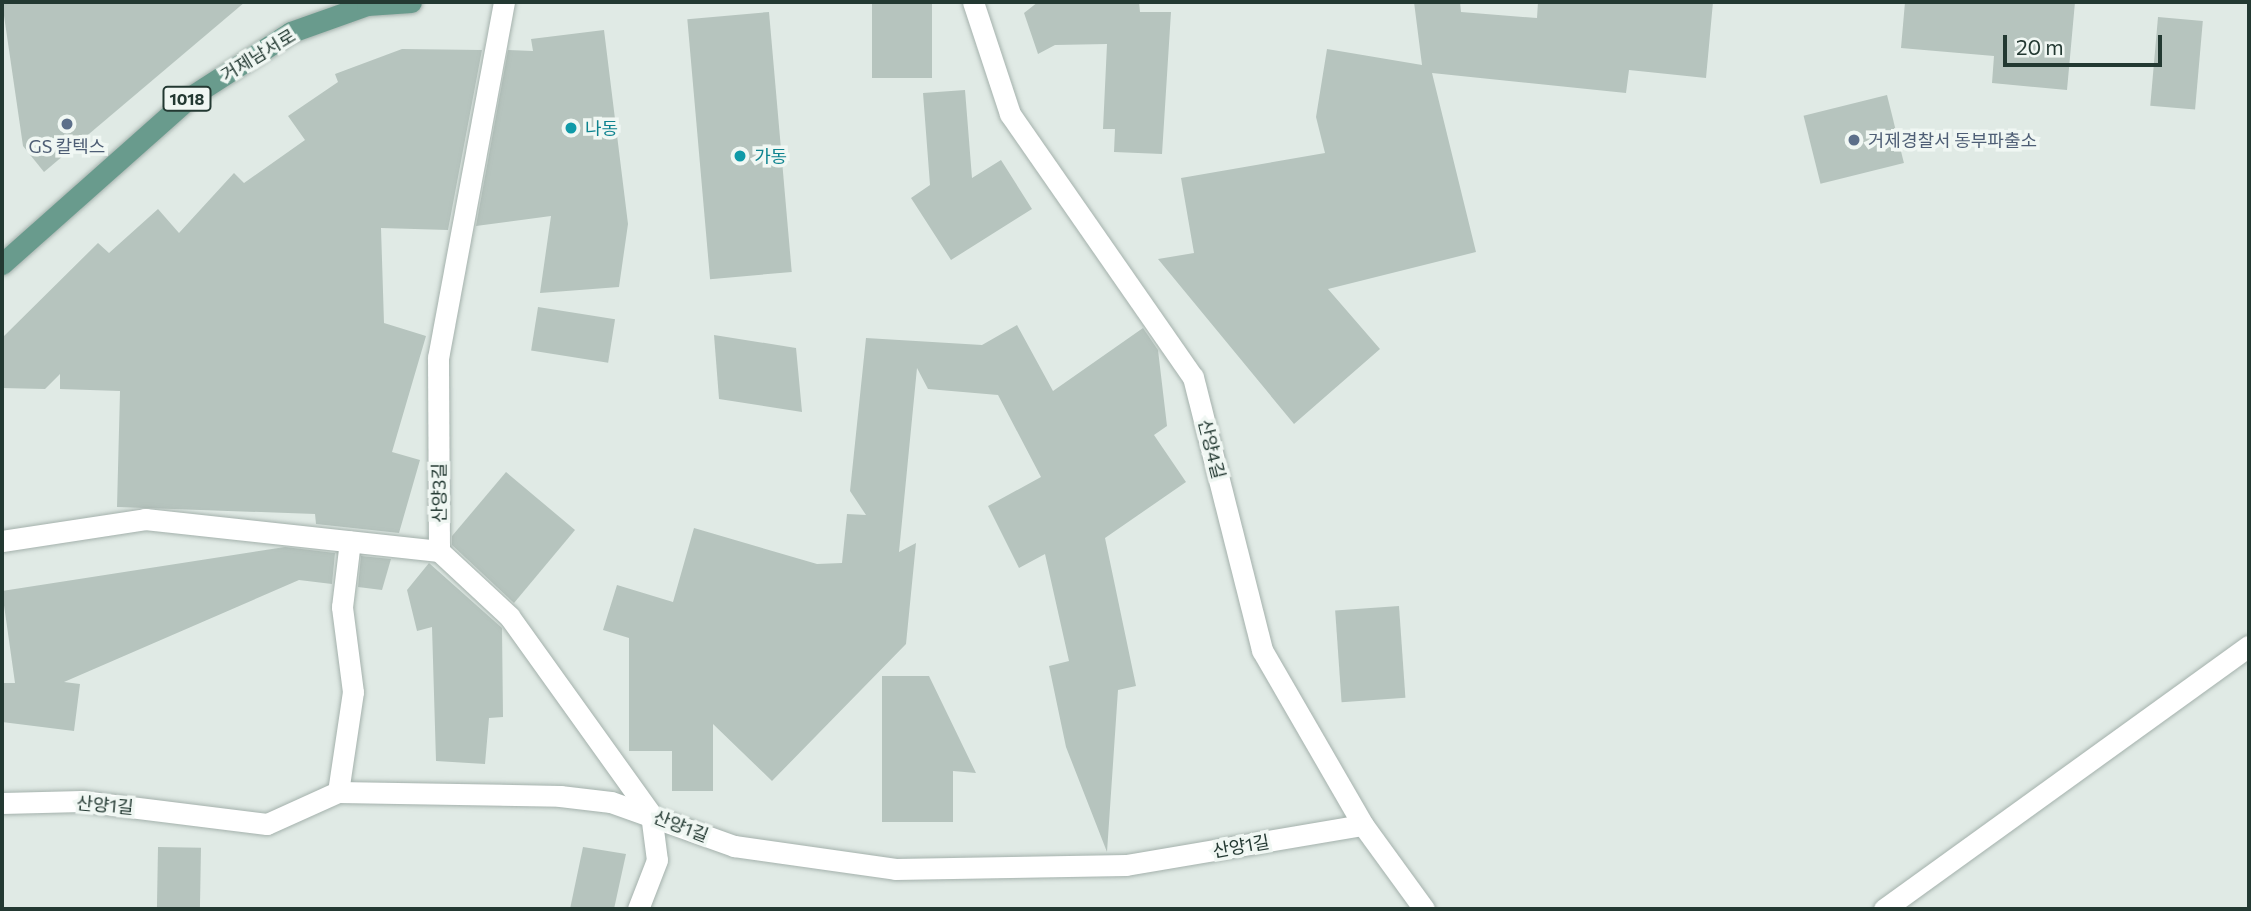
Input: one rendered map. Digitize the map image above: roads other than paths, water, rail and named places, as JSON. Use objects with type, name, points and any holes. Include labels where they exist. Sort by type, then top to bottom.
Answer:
[{"type":"main road","name":"거제남서로","points":[[2,264],[190,97],[291,32],[367,5],[411,2]]},
{"type":"street","name":"산양3길","points":[[439,551],[438,357],[504,2]]},
{"type":"street","name":"산양4길","points":[[973,2],[1010,114],[1193,377],[1262,650],[1363,825],[1424,909]]},
{"type":"street","points":[[2,541],[145,519],[439,551],[509,615],[651,814],[657,860],[638,909]]},
{"type":"street","points":[[338,792],[353,692],[342,607],[349,541]]},
{"type":"street","points":[[1884,909],[2249,646]]},
{"type":"street","name":"산양1길","points":[[2,803],[82,801],[267,824],[338,792],[560,796],[651,814],[734,846],[895,869],[1126,865],[1363,825]]},
{"type":"place","name":"GS 칼텍스","points":[[67,124]]},
{"type":"place","name":"나동","points":[[571,128]]},
{"type":"place","name":"거제경찰서 동부파출소","points":[[1854,140]]},
{"type":"place","name":"가동","points":[[740,156]]}]
